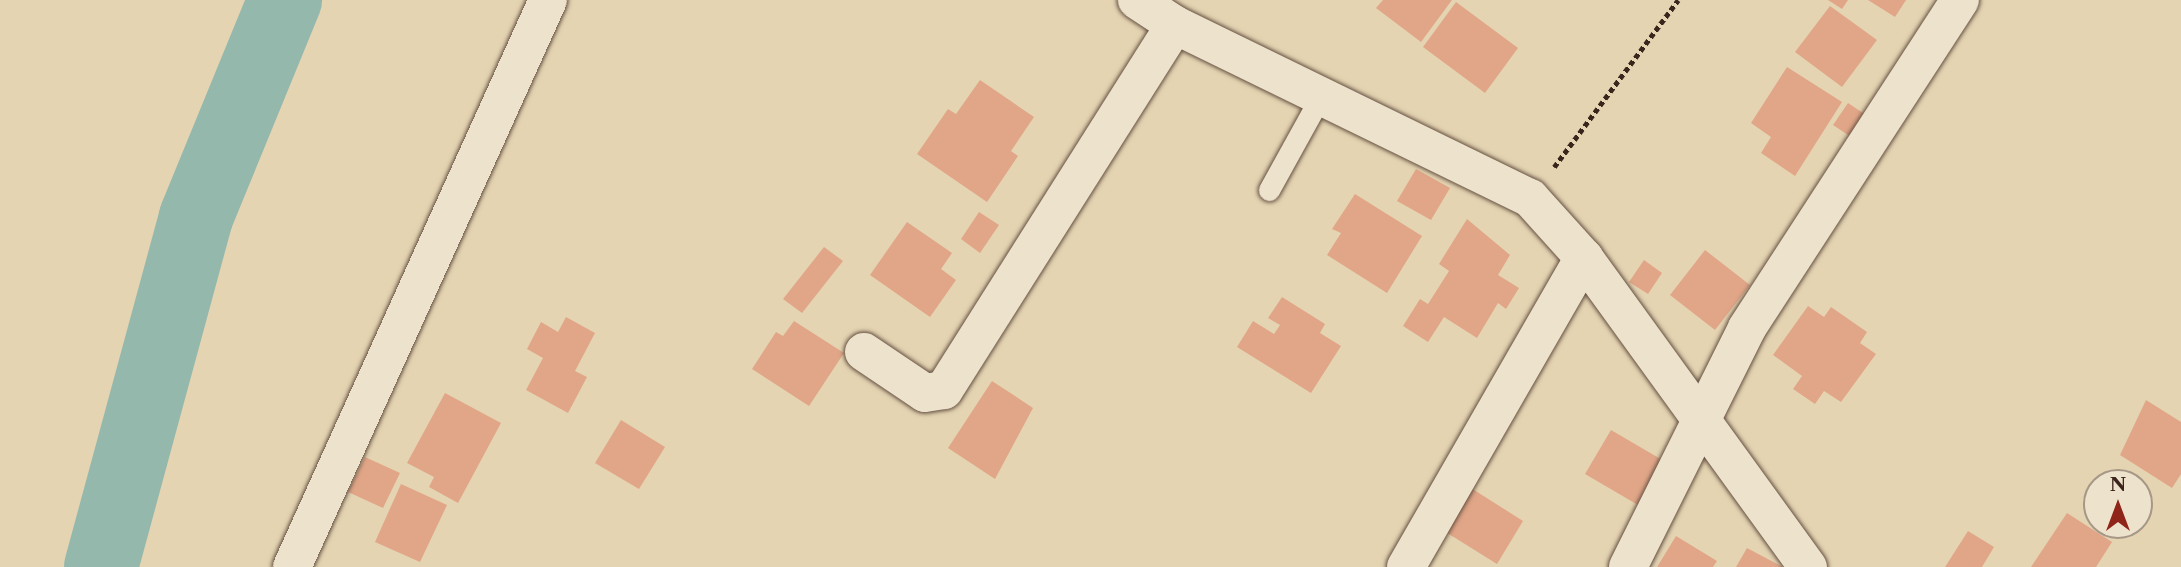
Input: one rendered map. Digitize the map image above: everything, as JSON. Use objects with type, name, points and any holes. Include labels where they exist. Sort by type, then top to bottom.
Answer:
[{"type":"street","points":[[292,567],[548,0]]},
{"type":"street","points":[[1137,0],[1175,25],[1322,94],[1530,198],[1584,257],[1704,419],[1808,567]]},
{"type":"street","points":[[1628,567],[1747,328],[1960,0]]},
{"type":"street","points":[[863,352],[926,393],[944,390],[1175,25]]},
{"type":"street","points":[[1406,567],[1584,257]]},
{"type":"lane","points":[[1269,190],[1322,94]]},
{"type":"path","points":[[1530,198],[1678,0]]},
{"type":"building","points":[[1383,0],[1452,0],[1421,42],[1376,8]]},
{"type":"building","points":[[1828,0],[1848,0],[1842,9]]},
{"type":"building","points":[[1868,0],[1906,0],[1895,17]]},
{"type":"building","points":[[1456,2],[1518,48],[1485,93],[1423,47]]},
{"type":"building","points":[[1830,6],[1877,40],[1842,87],[1795,52]]},
{"type":"building","points":[[1787,67],[1842,102],[1795,176],[1761,153],[1771,137],[1751,123]]},
{"type":"building","points":[[980,80],[1034,117],[1011,151],[1018,156],[987,202],[917,154],[948,109],[956,114]]},
{"type":"building","points":[[1848,103],[1866,115],[1851,137],[1833,125]]},
{"type":"building","points":[[1416,169],[1450,188],[1431,220],[1397,201]]},
{"type":"building","points":[[1355,194],[1422,236],[1387,293],[1327,255],[1341,233],[1332,229]]},
{"type":"building","points":[[979,212],[999,225],[980,253],[961,239]]},
{"type":"building","points":[[1467,219],[1510,255],[1498,275],[1519,288],[1506,309],[1498,303],[1477,338],[1444,317],[1428,342],[1403,326],[1420,299],[1428,304],[1449,271],[1439,264]]},
{"type":"building","points":[[907,222],[952,253],[941,269],[956,280],[930,317],[870,275]]},
{"type":"building","points":[[824,247],[843,261],[802,313],[783,299]]},
{"type":"building","points":[[1705,250],[1750,285],[1715,330],[1670,295]]},
{"type":"building","points":[[1644,260],[1662,273],[1648,294],[1629,282]]},
{"type":"building","points":[[1282,297],[1325,324],[1320,333],[1341,346],[1311,393],[1237,347],[1253,321],[1274,334],[1280,325],[1268,318]]},
{"type":"building","points":[[1808,306],[1824,317],[1831,307],[1867,332],[1860,343],[1876,354],[1841,402],[1824,391],[1815,404],[1793,389],[1802,376],[1773,355]]},
{"type":"building","points":[[566,317],[595,333],[575,371],[587,377],[568,413],[526,390],[543,358],[527,349],[541,322],[558,332]]},
{"type":"building","points":[[794,321],[844,353],[809,406],[752,369],[776,332],[783,336]]},
{"type":"building","points":[[992,381],[1033,408],[995,479],[948,448]]},
{"type":"building","points":[[445,393],[501,423],[458,503],[429,487],[434,477],[407,463]]},
{"type":"building","points":[[2146,400],[2181,422],[2181,474],[2172,488],[2153,476],[2153,469],[2142,469],[2120,455]]},
{"type":"building","points":[[621,420],[665,447],[639,489],[595,463]]},
{"type":"building","points":[[1611,430],[1664,461],[1638,505],[1585,474]]},
{"type":"building","points":[[365,457],[400,473],[383,508],[348,492]]},
{"type":"building","points":[[401,484],[447,505],[420,562],[375,542]]},
{"type":"building","points":[[1471,488],[1523,521],[1497,564],[1444,531]]},
{"type":"building","points":[[2067,513],[2083,523],[2083,539],[2107,539],[2112,542],[2096,567],[2031,567]]},
{"type":"building","points":[[1968,531],[1994,547],[1982,567],[1945,567]]},
{"type":"building","points":[[1676,536],[1717,561],[1713,567],[1657,567]]},
{"type":"building","points":[[1747,548],[1783,567],[1736,567]]},
{"type":"waterway","points":[[101,567],[196,217],[285,0]]}]
